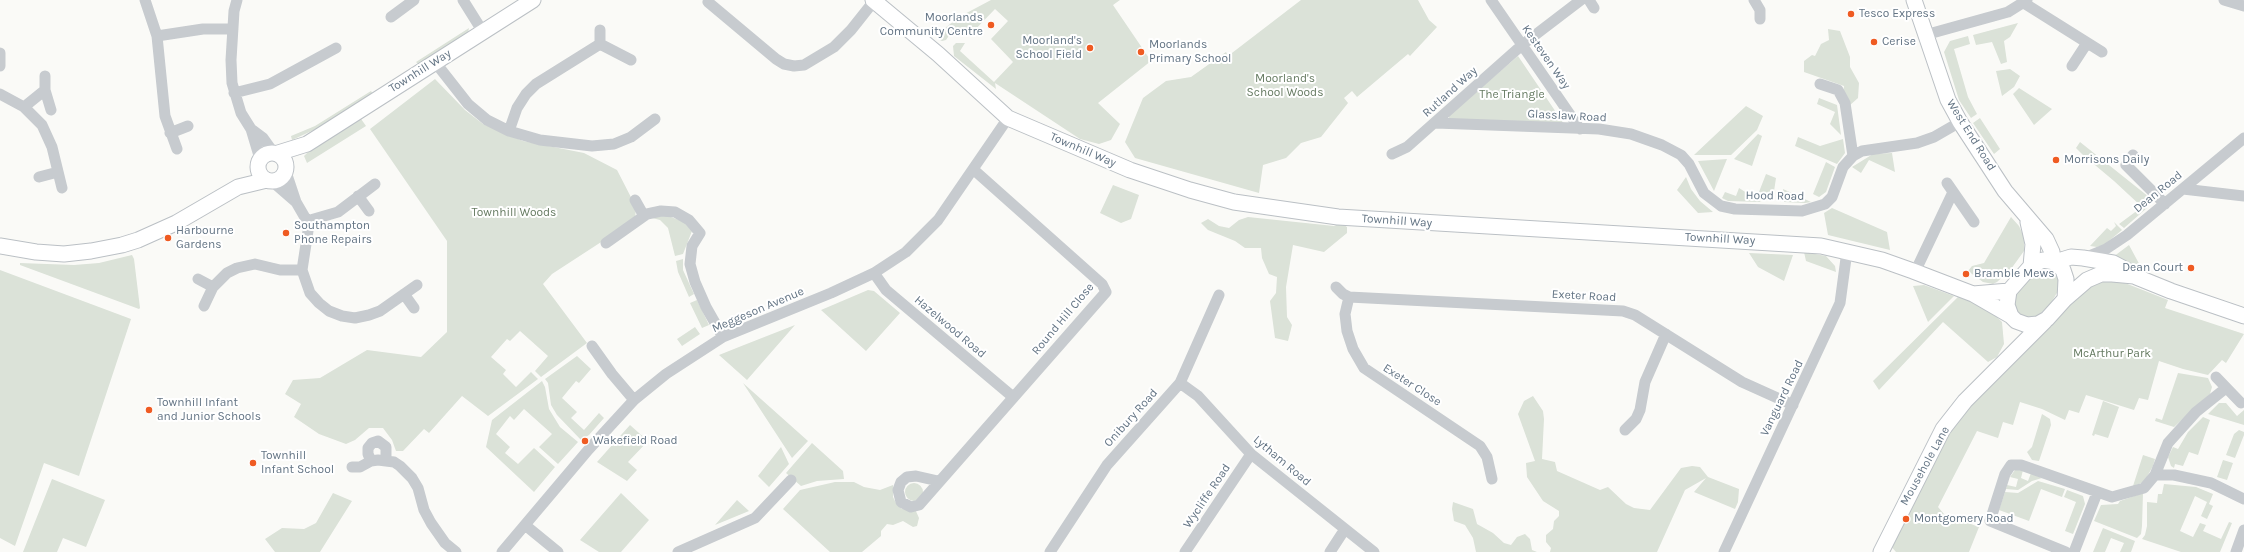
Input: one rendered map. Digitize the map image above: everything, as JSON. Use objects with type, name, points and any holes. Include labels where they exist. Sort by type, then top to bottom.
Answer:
[{"type":"street","points":[[145,0],[157,36],[165,116],[177,149]]},
{"type":"street","points":[[237,0],[234,11],[231,70],[234,94],[241,113],[250,129],[274,161],[307,221],[308,231],[302,270],[310,293],[329,311],[342,316],[355,318],[380,311],[417,285]]},
{"type":"street","points":[[391,17],[414,0]]},
{"type":"street","points":[[463,0],[483,32]]},
{"type":"street","name":"Townhill Way","points":[[238,187],[246,175],[307,144],[533,0]]},
{"type":"street","points":[[708,1],[776,59],[784,64],[794,66],[804,65],[834,47],[851,30],[873,0]]},
{"type":"street","name":"Townhill Way","points":[[873,0],[938,54],[1008,118],[1130,170],[1197,192],[1234,202],[1267,208],[1362,219],[1562,232],[1800,243],[1847,251],[1916,272],[1973,294],[2013,319]]},
{"type":"street","name":"Kesteven Way","points":[[1491,0],[1580,129]]},
{"type":"street","name":"Rutland Way","points":[[1392,154],[1404,150],[1522,45],[1581,0]]},
{"type":"street","points":[[1754,0],[1760,10],[1760,19]]},
{"type":"street","name":"West End Road","points":[[1914,0],[1948,100],[1960,122],[2005,191],[2046,239],[2052,252],[2054,262]]},
{"type":"street","points":[[2224,0],[2244,6]]},
{"type":"street","points":[[1925,35],[2008,12],[2026,2],[2102,52]]},
{"type":"street","points":[[157,36],[203,29],[233,29]]},
{"type":"street","points":[[600,30],[600,44]]},
{"type":"street","points":[[2072,66],[2087,43]]},
{"type":"street","points":[[600,44],[631,60]]},
{"type":"street","points":[[509,131],[517,108],[536,84],[600,44]]},
{"type":"street","points":[[234,94],[270,84],[336,48]]},
{"type":"street","points":[[0,53],[0,66]]},
{"type":"street","points":[[435,62],[468,104],[487,120],[509,131],[540,140],[592,146],[614,144],[631,137],[655,119]]},
{"type":"street","points":[[45,76],[45,90],[51,110]]},
{"type":"street","points":[[1820,84],[1838,90],[1845,103],[1853,156],[1862,151],[1873,148],[1917,143],[1948,131],[1960,122]]},
{"type":"street","points":[[24,107],[45,90]]},
{"type":"street","points":[[0,94],[24,107],[42,125],[47,135],[62,188]]},
{"type":"street","name":"Meggeson Avenue","points":[[502,552],[589,449],[634,400],[666,374],[723,337],[832,293],[874,273],[906,252],[929,231],[974,170],[1008,118]]},
{"type":"street","name":"Glasslaw Road","points":[[1436,123],[1610,130],[1651,140],[1670,149],[1689,164]]},
{"type":"street","points":[[170,133],[188,126]]},
{"type":"street","name":"Dean Road","points":[[2083,258],[2106,249],[2165,204],[2244,138]]},
{"type":"street","points":[[2133,155],[2126,165],[2165,204]]},
{"type":"street","name":"Hood Road","points":[[1689,164],[1704,193],[1720,206],[1735,209],[1802,211],[1818,208],[1832,197],[1843,167],[1853,156]]},
{"type":"street","points":[[274,161],[260,174],[296,202]]},
{"type":"street","points":[[270,181],[281,179],[274,161]]},
{"type":"street","name":"Round Hill Close","points":[[938,481],[1106,292],[1102,284],[974,170]]},
{"type":"street","points":[[39,177],[58,172]]},
{"type":"street","name":"Townhill Way","points":[[0,246],[36,252],[64,254],[122,245],[176,224],[238,187],[270,181]]},
{"type":"street","points":[[307,221],[338,212],[375,184]]},
{"type":"street","points":[[1916,272],[1950,187],[1974,222]]},
{"type":"street","points":[[2183,189],[2244,196]]},
{"type":"street","points":[[358,196],[369,211]]},
{"type":"street","points":[[635,200],[644,216]]},
{"type":"street","points":[[606,243],[644,216],[661,211],[675,212],[689,220],[700,233],[692,246],[690,264],[706,307],[723,337]]},
{"type":"street","name":"West End Road","points":[[2027,218],[2034,244],[2031,266]]},
{"type":"street","name":"Vanguard Road","points":[[1724,552],[1840,303],[1847,251]]},
{"type":"street","points":[[2013,352],[2013,319],[2007,305],[2009,291],[2031,266],[2038,262],[2054,262],[2071,258],[2083,258],[2120,266],[2134,276],[2171,291],[2244,316]]},
{"type":"street","points":[[2054,262],[2065,274],[2064,299]]},
{"type":"street","points":[[204,306],[213,287],[227,274],[245,265],[255,264],[280,270],[302,270]]},
{"type":"street","name":"Hazelwood Road","points":[[874,273],[886,290],[1013,397]]},
{"type":"street","points":[[2013,319],[2027,325],[2034,325],[2047,319],[2064,299],[2093,276],[2112,274],[2134,276]]},
{"type":"street","points":[[198,279],[213,287]]},
{"type":"street","points":[[1336,286],[1343,294],[1349,297]]},
{"type":"street","name":"Townhill Way","points":[[1973,294],[2009,291]]},
{"type":"street","points":[[404,294],[414,308]]},
{"type":"street","name":"Onibury Road","points":[[1050,552],[1107,465],[1180,383],[1219,295]]},
{"type":"street","name":"Exeter Road","points":[[1349,297],[1623,311],[1635,315],[1742,382],[1793,405]]},
{"type":"street","name":"Exeter Close","points":[[1349,297],[1345,314],[1347,331],[1353,349],[1361,364],[1369,373],[1480,446],[1487,457],[1492,479]]},
{"type":"street","name":"Mousehole Lane","points":[[1885,549],[1943,429],[1965,401],[2047,319]]},
{"type":"street","points":[[1626,430],[1636,420],[1640,410],[1644,382],[1666,334]]},
{"type":"street","points":[[592,346],[612,374],[634,400]]},
{"type":"street","points":[[2216,377],[2241,403]]},
{"type":"street","name":"Lytham Road","points":[[1180,383],[1198,396],[1251,454],[1374,552]]},
{"type":"street","points":[[2066,552],[1990,521],[2008,469],[2011,465],[2021,465],[2070,481],[2097,493],[2112,497],[2144,488],[2155,475],[2168,443],[2196,412],[2226,388]]},
{"type":"street","points":[[371,461],[368,448],[372,443],[378,441],[386,447],[386,460]]},
{"type":"street","name":"Wycliffe Road","points":[[1185,552],[1251,454]]},
{"type":"street","points":[[352,468],[360,467],[371,461],[386,460],[400,466],[412,478],[431,523],[445,543],[456,552]]},
{"type":"street","points":[[2155,475],[2174,475],[2211,483],[2244,500]]},
{"type":"street","points":[[678,552],[755,518],[791,480]]},
{"type":"street","points":[[2074,552],[2097,493]]},
{"type":"street","points":[[525,525],[558,552]]},
{"type":"street","points":[[1330,552],[1345,529]]},
{"type":"street","points":[[2236,552],[2244,530]]},
{"type":"green space","points":[[991,0],[1120,0],[1113,5],[1151,61],[1098,103],[1120,124],[1111,140],[1099,144],[1080,139],[995,83],[996,89],[954,56],[953,46],[956,43],[965,43],[960,51],[994,82],[1013,62],[991,39],[1008,21],[995,9],[970,35],[958,31],[950,34],[946,40],[942,41],[938,39],[940,32],[959,17]]},
{"type":"green space","name":"Moorland's School Woods","points":[[1301,0],[1418,0],[1429,20],[1437,27],[1410,56],[1408,54],[1357,97],[1352,91],[1344,98],[1348,103],[1321,137],[1301,143],[1286,158],[1263,165],[1259,193],[1135,158],[1125,142],[1143,98],[1166,81],[1191,77],[1226,52],[1228,56]]},
{"type":"green space","points":[[2018,23],[2010,37],[2004,41],[2007,62],[2001,64],[1992,42],[1976,45],[1973,35]]},
{"type":"green space","points":[[469,28],[468,33],[418,64],[416,62]]},
{"type":"green space","points":[[1828,29],[1840,31],[1850,57],[1850,67],[1859,83],[1858,98],[1849,106],[1843,96],[1844,86],[1804,72],[1804,61],[1812,55],[1815,56],[1821,44],[1829,40]]},
{"type":"green space","points":[[1968,36],[1970,44],[1954,49],[1968,97],[1977,114],[1971,118],[1959,100],[1944,52],[1950,41]]},
{"type":"green space","name":"The Triangle","points":[[1518,56],[1564,124],[1449,119],[1449,115]]},
{"type":"green space","points":[[2010,69],[2020,76],[2014,87],[2002,96],[1996,71]]},
{"type":"green space","name":"Townhill Woods","points":[[435,79],[465,110],[483,124],[523,141],[584,153],[617,170],[636,207],[635,220],[552,274],[543,284],[587,343],[541,377],[535,371],[548,356],[520,331],[510,341],[507,339],[491,357],[506,370],[503,374],[516,387],[531,372],[538,379],[488,416],[462,396],[429,433],[424,429],[403,451],[396,451],[392,440],[383,428],[369,428],[355,440],[346,444],[319,434],[294,417],[301,404],[285,394],[293,380],[320,378],[367,350],[421,357],[447,332],[447,241],[370,129]]},
{"type":"green space","points":[[2019,88],[2052,109],[2034,125],[2013,94]]},
{"type":"green space","points":[[371,91],[373,94],[316,129],[292,140],[291,136],[315,126]]},
{"type":"green space","points":[[1819,98],[1837,105],[1841,135],[1830,124],[1835,112],[1817,104]]},
{"type":"green space","points":[[1746,106],[1763,116],[1757,130],[1731,155],[1694,155]]},
{"type":"green space","points":[[359,116],[366,126],[307,163],[304,156],[319,141]]},
{"type":"green space","points":[[1980,118],[2000,149],[1994,154],[1973,123]]},
{"type":"green space","points":[[1758,134],[1762,136],[1752,166],[1734,159]]},
{"type":"green space","points":[[1798,137],[1820,146],[1843,139],[1845,153],[1837,164],[1795,146]]},
{"type":"green space","points":[[2080,142],[2149,197],[2150,201],[2147,208],[2124,228],[2119,224],[2142,207],[2076,148]]},
{"type":"green space","points":[[1892,153],[1895,172],[1869,160],[1861,173],[1852,167],[1873,154]]},
{"type":"green space","points":[[1727,159],[1714,191],[1698,161]]},
{"type":"green space","points":[[1826,162],[1835,167],[1826,192],[1819,197],[1813,194]]},
{"type":"green space","points":[[1766,174],[1776,178],[1773,198],[1759,192]]},
{"type":"green space","points":[[1686,177],[1691,189],[1700,201],[1713,212],[1698,213],[1677,190]]},
{"type":"green space","points":[[1113,185],[1139,195],[1131,219],[1121,223],[1100,213]]},
{"type":"green space","points":[[1739,188],[1761,202],[1728,201],[1722,198],[1725,192],[1736,196]]},
{"type":"green space","points":[[1783,189],[1811,202],[1784,202]]},
{"type":"green space","points":[[1832,208],[1887,232],[1890,250],[1828,235],[1824,213]]},
{"type":"green space","points":[[660,215],[684,222],[692,231],[683,254],[675,256],[668,228],[660,220],[652,218]]},
{"type":"green space","points":[[1248,217],[1334,226],[1341,223],[1347,227],[1347,233],[1324,252],[1293,245],[1286,287],[1287,317],[1292,325],[1288,341],[1275,338],[1270,301],[1276,293],[1277,277],[1269,274],[1262,258],[1261,248],[1245,248],[1235,241],[1208,230],[1201,223],[1208,219],[1219,226],[1229,228],[1239,220]]},
{"type":"green space","points":[[2011,217],[2019,226],[2024,237],[2024,251],[2011,269],[1997,282],[1993,284],[1983,282],[1968,271],[1972,266],[1984,263]]},
{"type":"green space","points":[[2114,222],[2122,230],[2104,245],[2097,247],[2090,246],[2107,228],[2111,231],[2116,226]]},
{"type":"green space","points":[[2129,245],[2143,271],[2113,257]]},
{"type":"green space","points":[[1804,252],[1826,256],[1835,266],[1836,272],[1806,261]]},
{"type":"green space","points":[[1749,253],[1793,255],[1784,281],[1758,267]]},
{"type":"green space","points":[[132,255],[134,259],[139,309],[20,265],[20,263],[74,265],[99,263]]},
{"type":"green space","points":[[683,259],[683,270],[694,294],[689,297],[678,272],[676,261]]},
{"type":"green space","points":[[2042,268],[2051,270],[2055,273],[2058,278],[2058,291],[2051,303],[2036,318],[2022,317],[2015,310],[2015,297],[2019,289],[2038,270]]},
{"type":"green space","points":[[0,270],[131,319],[79,476],[44,463],[15,546],[0,538]]},
{"type":"green space","name":"McArthur Park","points":[[2112,280],[2125,283],[2168,300],[2165,308],[2244,334],[2226,363],[2222,360],[2208,375],[2159,361],[2148,400],[2139,398],[2134,410],[2086,395],[2079,413],[2069,410],[2065,420],[2042,409],[2020,402],[2013,425],[2003,422],[1998,438],[1977,431],[1938,507],[1944,514],[1979,527],[1969,552],[1896,552],[1889,544],[1947,432],[1969,404],[2083,290],[2098,283]]},
{"type":"green space","points":[[1924,285],[1954,296],[1928,322],[1913,286]]},
{"type":"green space","points":[[868,290],[874,291],[900,313],[866,351],[821,310]]},
{"type":"green space","points":[[1960,295],[1991,311],[2002,322],[2004,344],[1997,357],[1988,362],[1943,322],[1879,390],[1873,381]]},
{"type":"green space","points":[[697,300],[709,325],[702,328],[690,303]]},
{"type":"green space","points":[[795,325],[747,380],[719,355],[744,345]]},
{"type":"green space","points":[[695,327],[700,334],[682,346],[677,339]]},
{"type":"green space","points":[[577,356],[591,369],[579,383],[576,381],[562,398],[577,412],[571,418],[584,430],[599,413],[604,418],[589,435],[581,440],[557,415],[551,405],[548,383],[545,379]]},
{"type":"green space","points":[[2178,373],[2208,378],[2212,387],[2210,394],[2174,427],[2155,421],[2156,418],[2162,420]]},
{"type":"green space","points":[[542,381],[545,387],[549,409],[560,427],[578,442],[558,464],[539,447],[552,434],[524,409],[514,420],[510,416],[496,434],[510,447],[505,453],[518,464],[534,448],[555,467],[534,492],[486,447],[492,420]]},
{"type":"green space","points":[[743,383],[808,441],[792,458]]},
{"type":"green space","points":[[1533,396],[1543,411],[1542,459],[1555,462],[1557,471],[1600,490],[1608,487],[1626,504],[1634,508],[1650,510],[1681,468],[1692,466],[1700,467],[1708,477],[1739,489],[1738,502],[1735,509],[1694,492],[1706,478],[1685,490],[1657,552],[1550,552],[1551,548],[1546,542],[1546,535],[1553,529],[1554,521],[1559,516],[1559,511],[1543,501],[1527,477],[1526,463],[1535,461],[1518,414],[1524,401]]},
{"type":"green space","points":[[2103,401],[2119,407],[2108,438],[2095,434],[2094,436],[2092,435]]},
{"type":"green space","points":[[2219,403],[2226,403],[2237,416],[2244,410],[2244,425],[2208,414]]},
{"type":"green space","points":[[2042,414],[2050,419],[2051,425],[2039,461],[2032,460],[2027,452],[2032,447]]},
{"type":"green space","points":[[2203,417],[2210,420],[2198,455],[2189,452],[2183,466],[2175,464],[2174,468],[2171,466],[2168,457],[2173,447],[2178,449],[2188,432]]},
{"type":"green space","points":[[630,425],[648,441],[628,462],[637,470],[627,481],[597,462]]},
{"type":"green space","points":[[2239,430],[2244,432],[2244,435],[2235,458],[2226,455],[2234,434]]},
{"type":"green space","points":[[812,443],[843,471],[844,479],[817,481],[801,486],[786,473]]},
{"type":"green space","points":[[781,447],[789,464],[769,487],[758,476]]},
{"type":"green space","points":[[2143,455],[2155,459],[2153,466],[2144,482],[2133,486]]},
{"type":"green space","points":[[2223,460],[2233,463],[2227,480],[2217,477]]},
{"type":"green space","points":[[2015,470],[2023,470],[2021,478],[2028,481],[2031,473],[2042,478],[2032,481],[2018,490],[2006,489],[2007,485],[2016,487],[2018,479],[2010,477]]},
{"type":"green space","points":[[52,479],[105,500],[86,547],[63,538],[57,552],[23,552]]},
{"type":"green space","points":[[2038,481],[2065,489],[2062,497],[2041,489],[2029,521],[1999,510],[2005,492],[2018,493]]},
{"type":"green space","points":[[835,482],[854,482],[864,487],[880,490],[893,485],[893,497],[896,503],[902,509],[915,509],[919,518],[917,526],[913,527],[903,521],[893,525],[887,524],[881,531],[881,536],[862,552],[830,552],[783,509],[800,490]]},
{"type":"green space","points":[[914,483],[920,486],[923,492],[920,498],[914,501],[908,498],[905,492],[908,486]]},
{"type":"green space","points":[[2164,484],[2196,487],[2213,494],[2209,504],[2213,506],[2207,519],[2201,516],[2207,502],[2195,496],[2180,531],[2193,537],[2200,523],[2206,525],[2203,531],[2221,539],[2229,522],[2232,523],[2220,552],[2181,552],[2142,539],[2145,535],[2147,526],[2147,502],[2157,503],[2158,494],[2162,494]]},
{"type":"green space","points":[[2067,490],[2083,496],[2085,504],[2073,534],[2065,531],[2076,502],[2064,497]]},
{"type":"green space","points":[[333,493],[352,501],[320,552],[275,552],[265,539],[282,528],[304,529],[316,523]]},
{"type":"green space","points":[[621,493],[649,520],[621,552],[599,552],[580,540]]},
{"type":"green space","points":[[2143,493],[2141,534],[2137,538],[2094,521],[2101,505],[2118,504],[2120,501]]},
{"type":"green space","points":[[737,500],[749,511],[715,525]]},
{"type":"green space","points":[[1453,502],[1473,509],[1477,524],[1493,533],[1504,543],[1511,545],[1517,537],[1525,534],[1530,539],[1532,550],[1537,552],[1476,552],[1473,538],[1465,525],[1454,521],[1452,509]]},
{"type":"green space","points":[[2103,528],[2135,541],[2131,552],[2120,552],[2124,543],[2111,538],[2105,552],[2093,552]]},
{"type":"place","name":"Tesco Express","points":[[1851,14]]},
{"type":"place","name":"Moorlands Community Centre","points":[[991,25]]},
{"type":"place","name":"Cerise","points":[[1874,42]]},
{"type":"place","name":"Moorland's School Field","points":[[1090,48]]},
{"type":"place","name":"Moorlands Primary School","points":[[1141,52]]},
{"type":"place","name":"Morrisons Daily","points":[[2056,160]]},
{"type":"place","name":"Southampton Phone Repairs","points":[[286,233]]},
{"type":"place","name":"Harbourne Gardens","points":[[168,238]]},
{"type":"place","name":"Dean Court","points":[[2191,268]]},
{"type":"place","name":"Bramble Mews","points":[[1966,274]]},
{"type":"place","name":"Townhill Infant and Junior Schools","points":[[149,410]]},
{"type":"place","name":"Wakefield Road","points":[[585,441]]},
{"type":"place","name":"Townhill Infant School","points":[[253,463]]},
{"type":"place","name":"Montgomery Road","points":[[1906,519]]}]
